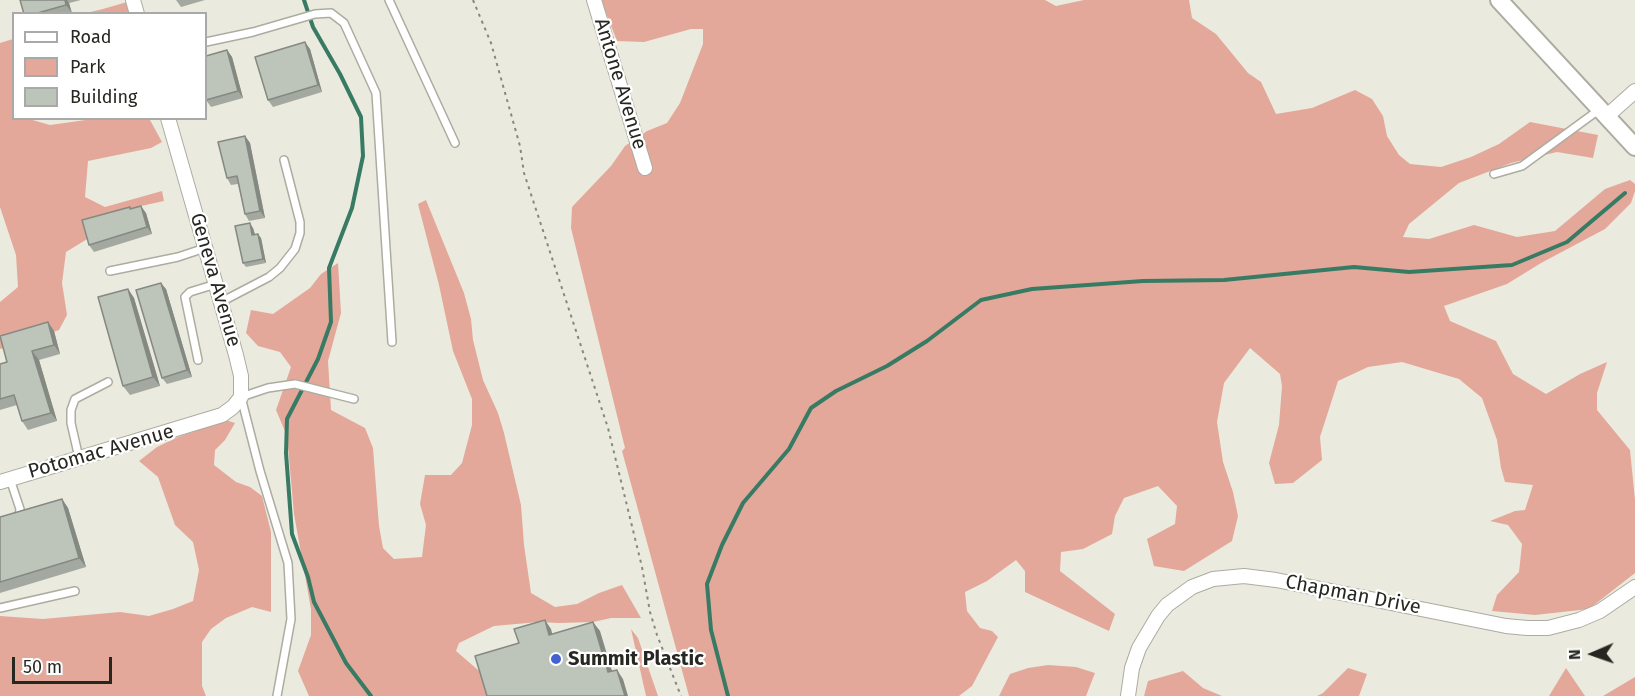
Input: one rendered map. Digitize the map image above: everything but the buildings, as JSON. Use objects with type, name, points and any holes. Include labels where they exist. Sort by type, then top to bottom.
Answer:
[{"type":"street","name":"Antone Avenue","points":[[594,0],[645,168]]},
{"type":"street","points":[[1499,0],[1635,147]]},
{"type":"street","points":[[1603,112],[1635,92]]},
{"type":"street","name":"Geneva Avenue","points":[[169,120],[241,376],[241,397]]},
{"type":"street","name":"Potomac Avenue","points":[[5,480],[222,415],[241,397]]},
{"type":"street","name":"Chapman Drive","points":[[1128,696],[1132,668],[1139,648],[1154,621],[1167,605],[1192,587],[1213,579],[1234,576],[1276,580],[1506,626],[1527,628],[1548,628],[1579,620],[1600,611],[1635,587]]},
{"type":"lane","points":[[389,0],[455,143]]},
{"type":"lane","points":[[207,42],[253,32],[315,14],[331,13],[344,23],[376,93],[392,342]]},
{"type":"lane","points":[[1494,174],[1522,166],[1603,112]]},
{"type":"lane","points":[[221,302],[269,277],[289,259],[295,249],[300,233],[300,222],[284,160]]},
{"type":"lane","points":[[110,271],[178,257],[205,248]]},
{"type":"lane","points":[[198,360],[185,297],[190,292],[216,284]]},
{"type":"lane","points":[[79,458],[70,410],[75,399],[108,382]]},
{"type":"lane","points":[[277,696],[291,619],[288,563],[260,471],[241,397],[268,388],[295,384],[354,399]]},
{"type":"lane","points":[[0,524],[19,516],[20,509],[5,480]]},
{"type":"lane","points":[[0,608],[75,591]]},
{"type":"path","points":[[473,0],[491,43],[520,146],[524,173],[608,428],[642,567],[650,612],[681,696]]},
{"type":"green space","points":[[601,0],[1045,0],[1056,6],[1084,0],[1189,0],[1192,18],[1216,34],[1248,73],[1261,82],[1276,114],[1312,108],[1355,90],[1372,99],[1383,116],[1387,136],[1399,155],[1410,164],[1441,167],[1471,157],[1499,144],[1530,122],[1598,135],[1593,158],[1557,152],[1511,163],[1459,183],[1409,224],[1403,237],[1429,239],[1474,225],[1517,237],[1555,231],[1605,189],[1630,180],[1635,184],[1631,203],[1605,229],[1507,284],[1444,306],[1450,321],[1496,341],[1513,374],[1546,394],[1580,374],[1607,362],[1597,393],[1597,410],[1630,450],[1635,500],[1635,573],[1589,609],[1535,615],[1492,611],[1497,595],[1519,572],[1522,544],[1508,525],[1490,521],[1515,511],[1525,510],[1533,485],[1505,482],[1497,440],[1482,398],[1459,379],[1402,362],[1368,367],[1338,381],[1320,437],[1322,460],[1293,483],[1275,484],[1269,463],[1279,425],[1282,386],[1280,374],[1250,348],[1224,383],[1217,422],[1223,462],[1238,516],[1232,541],[1184,571],[1154,566],[1147,539],[1175,524],[1177,506],[1158,486],[1124,498],[1115,516],[1112,534],[1083,549],[1061,552],[1060,571],[1115,614],[1109,631],[1025,592],[1025,571],[1016,560],[987,581],[965,592],[967,611],[980,628],[992,631],[998,637],[972,686],[959,696],[689,696],[622,451],[625,448],[571,228],[572,207],[611,166],[625,146],[647,131],[667,123],[680,103],[703,44],[703,29],[691,29],[644,42],[617,41]]},
{"type":"green space","points":[[127,2],[130,12],[90,12]]},
{"type":"green space","points":[[12,39],[12,120],[32,120],[50,125],[86,120],[150,120],[162,142],[151,148],[88,161],[85,197],[105,207],[162,191],[164,201],[141,206],[66,252],[62,283],[67,315],[59,330],[0,349],[0,302],[18,287],[16,255],[0,207],[0,43]]},
{"type":"green space","points":[[426,200],[464,293],[483,380],[504,433],[521,505],[531,593],[555,607],[577,604],[622,585],[641,618],[494,626],[459,643],[456,651],[485,676],[487,696],[309,696],[298,671],[311,635],[311,609],[294,514],[287,436],[276,410],[291,367],[280,352],[258,346],[246,333],[251,310],[273,314],[310,288],[321,274],[338,263],[341,313],[328,361],[331,410],[365,428],[373,448],[383,548],[394,559],[422,557],[426,525],[420,504],[425,475],[451,475],[462,463],[472,425],[472,399],[453,351],[418,204]]},
{"type":"green space","points":[[226,420],[235,423],[225,440],[215,450],[214,465],[236,482],[250,487],[262,496],[271,532],[271,612],[252,607],[226,618],[211,629],[202,642],[202,686],[206,696],[0,696],[0,616],[43,619],[120,612],[149,616],[193,601],[199,570],[193,542],[175,525],[158,477],[139,461],[157,447],[178,437]]},
{"type":"green space","points":[[631,629],[638,638],[658,696],[646,696]]},
{"type":"green space","points":[[1048,665],[1076,667],[1095,673],[1086,696],[999,696],[1010,674]]},
{"type":"green space","points":[[1348,668],[1367,674],[1359,696],[1317,696],[1323,693]]},
{"type":"green space","points":[[1566,668],[1585,696],[1549,696]]},
{"type":"green space","points":[[1183,671],[1203,688],[1222,696],[1144,696],[1148,681]]},
{"type":"green space","points":[[1635,677],[1635,696],[1603,696]]},
{"type":"waterway","points":[[304,0],[313,27],[361,117],[363,156],[352,208],[329,268],[331,322],[318,359],[287,419],[286,453],[292,534],[308,577],[314,602],[346,663],[371,696]]},
{"type":"waterway","points":[[728,696],[711,630],[707,584],[722,545],[743,503],[789,449],[811,408],[836,391],[887,366],[927,341],[981,300],[1032,289],[1143,281],[1224,280],[1354,267],[1409,272],[1512,265],[1567,242],[1625,193]]},
{"type":"place","name":"Summit Plastic","points":[[556,659]]}]
